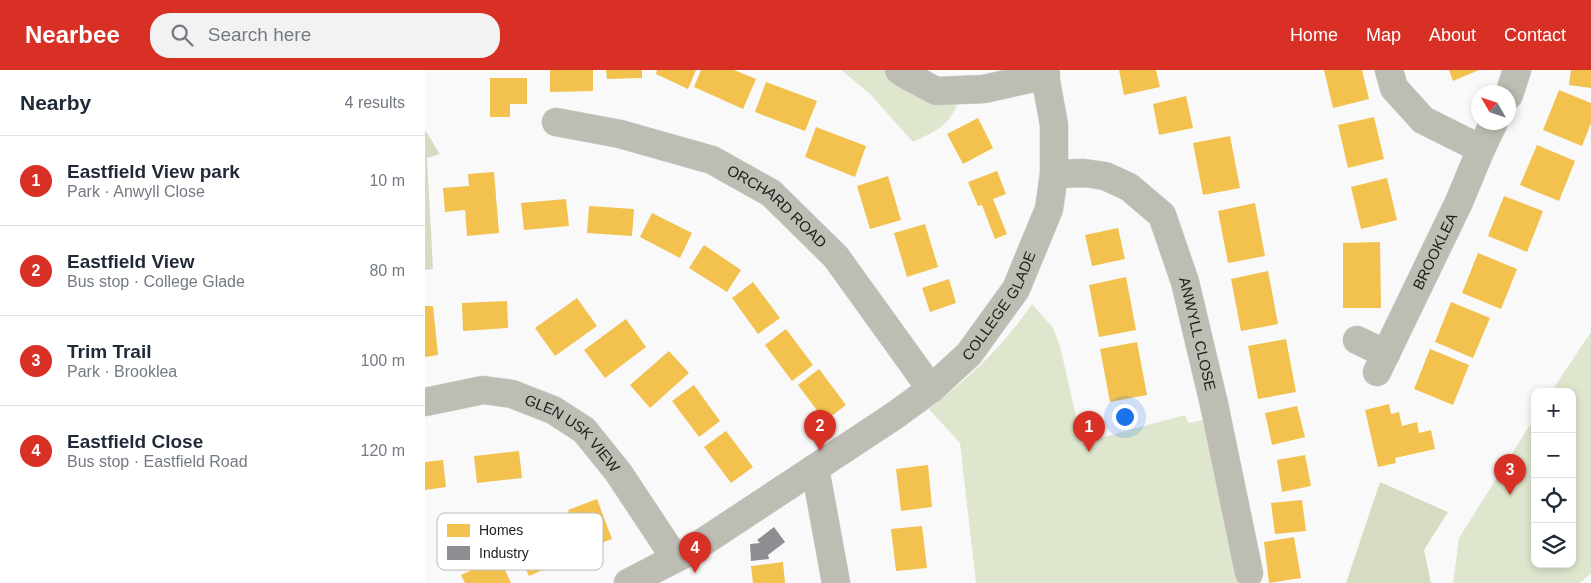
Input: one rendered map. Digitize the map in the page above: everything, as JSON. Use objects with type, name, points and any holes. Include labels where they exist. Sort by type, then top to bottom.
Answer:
[{"type":"street","points":[[899,70],[936,91],[984,88],[1045,72]]},
{"type":"street","points":[[1389,70],[1394,88],[1423,120],[1481,149]]},
{"type":"street","points":[[1512,85],[1517,70]]},
{"type":"street","name":"COLLEGE GLADE","points":[[628,583],[688,552],[893,416],[931,389],[969,354],[1016,288],[1049,209],[1054,174],[1054,125],[1045,72]]},
{"type":"street","name":"ORCHARD ROAD","points":[[556,122],[620,134],[712,160],[771,193],[836,257],[931,389]]},
{"type":"street","name":"BROOKLEA","points":[[1357,340],[1381,363],[1459,202],[1490,130]]},
{"type":"street","name":"ANWYLL CLOSE","points":[[1054,174],[1084,173],[1105,176],[1129,187],[1161,215],[1185,282],[1214,404],[1249,573]]},
{"type":"street","name":"GLEN USK VIEW","points":[[425,402],[483,390],[511,394],[553,410],[583,430],[618,472],[675,558]]},
{"type":"street","points":[[815,468],[836,583]]},
{"type":"green space","points":[[841,70],[884,70],[897,79],[958,102],[946,123],[913,142],[869,93]]},
{"type":"green space","points":[[425,130],[440,154],[427,158],[433,269],[425,270]]},
{"type":"green space","points":[[1032,304],[1053,328],[1060,346],[1082,443],[1185,415],[1189,423],[1203,420],[1210,427],[1241,583],[976,583],[960,443],[929,409],[985,361],[1021,320]]},
{"type":"green space","points":[[1591,332],[1591,573],[1580,583],[1453,583],[1459,538],[1531,423],[1531,568],[1576,568],[1576,388],[1554,388]]},
{"type":"green space","points":[[1380,482],[1448,512],[1424,550],[1431,583],[1346,583]]},
{"type":"building: Homes","points":[[550,70],[593,70],[593,91],[550,92]]},
{"type":"building: Homes","points":[[606,70],[642,70],[642,78],[607,79]]},
{"type":"building: Homes","points":[[657,70],[696,70],[688,89],[656,74]]},
{"type":"building: Homes","points":[[701,70],[734,70],[756,79],[743,109],[694,87]]},
{"type":"building: Homes","points":[[1119,70],[1156,70],[1160,87],[1124,95]]},
{"type":"building: Homes","points":[[1324,70],[1362,70],[1369,99],[1333,108]]},
{"type":"building: Homes","points":[[1449,70],[1479,70],[1453,81]]},
{"type":"building: Homes","points":[[1571,70],[1591,70],[1591,88],[1569,85]]},
{"type":"building: Homes","points":[[490,78],[527,78],[527,104],[510,104],[510,117],[490,117]]},
{"type":"building: Homes","points":[[766,82],[817,101],[805,131],[755,112]]},
{"type":"building: Homes","points":[[1559,90],[1591,103],[1591,123],[1582,146],[1543,130]]},
{"type":"building: Homes","points":[[1186,96],[1193,128],[1159,135],[1153,104]]},
{"type":"building: Homes","points":[[1374,117],[1384,159],[1348,168],[1338,125]]},
{"type":"building: Homes","points":[[978,118],[993,148],[963,164],[947,134]]},
{"type":"building: Homes","points":[[816,127],[866,146],[855,177],[805,157]]},
{"type":"building: Homes","points":[[1230,136],[1240,188],[1203,195],[1193,143]]},
{"type":"building: Homes","points":[[1537,145],[1575,161],[1559,201],[1520,185]]},
{"type":"building: Homes","points":[[997,171],[1006,194],[993,199],[1007,234],[995,239],[982,205],[978,206],[968,182]]},
{"type":"building: Homes","points":[[494,172],[499,233],[467,236],[465,210],[445,212],[443,188],[469,186],[468,174]]},
{"type":"building: Homes","points":[[888,176],[901,220],[870,229],[857,186]]},
{"type":"building: Homes","points":[[1387,178],[1397,220],[1361,229],[1351,187]]},
{"type":"building: Homes","points":[[1504,196],[1543,211],[1527,252],[1488,236]]},
{"type":"building: Homes","points":[[566,199],[569,226],[524,230],[521,203]]},
{"type":"building: Homes","points":[[1255,203],[1265,256],[1228,263],[1218,211]]},
{"type":"building: Homes","points":[[589,206],[634,209],[632,236],[587,233]]},
{"type":"building: Homes","points":[[652,213],[692,233],[680,258],[640,237]]},
{"type":"building: Homes","points":[[925,224],[938,267],[907,277],[894,233]]},
{"type":"building: Homes","points":[[1118,228],[1125,259],[1092,266],[1085,235]]},
{"type":"building: Homes","points":[[1380,242],[1381,308],[1343,308],[1343,243]]},
{"type":"building: Homes","points":[[704,245],[741,270],[727,292],[689,268]]},
{"type":"building: Homes","points":[[1478,253],[1517,269],[1501,309],[1462,293]]},
{"type":"building: Homes","points":[[1268,271],[1278,324],[1241,331],[1231,279]]},
{"type":"building: Homes","points":[[1126,277],[1136,330],[1099,337],[1089,285]]},
{"type":"building: Homes","points":[[949,279],[956,303],[930,312],[922,288]]},
{"type":"building: Homes","points":[[753,282],[780,318],[758,334],[732,298]]},
{"type":"building: Homes","points":[[577,298],[597,326],[555,356],[535,328]]},
{"type":"building: Homes","points":[[507,301],[508,328],[463,331],[462,303]]},
{"type":"building: Homes","points":[[1451,302],[1490,318],[1473,358],[1435,342]]},
{"type":"building: Homes","points":[[425,306],[433,306],[438,355],[425,357]]},
{"type":"building: Homes","points":[[626,319],[646,347],[605,378],[584,350]]},
{"type":"building: Homes","points":[[786,329],[813,365],[792,381],[765,345]]},
{"type":"building: Homes","points":[[1286,339],[1296,392],[1258,399],[1248,346]]},
{"type":"building: Homes","points":[[1137,342],[1147,395],[1110,402],[1100,349]]},
{"type":"building: Homes","points":[[1430,349],[1469,365],[1453,405],[1414,389]]},
{"type":"building: Homes","points":[[669,351],[689,373],[650,408],[630,385]]},
{"type":"building: Homes","points":[[819,369],[846,405],[825,421],[798,385]]},
{"type":"building: Homes","points":[[694,385],[720,421],[699,437],[672,401]]},
{"type":"building: Homes","points":[[1389,404],[1391,414],[1399,412],[1402,426],[1417,422],[1419,433],[1431,430],[1435,449],[1395,458],[1396,463],[1378,467],[1365,410]]},
{"type":"building: Homes","points":[[1297,406],[1305,437],[1272,445],[1265,413]]},
{"type":"building: Homes","points":[[726,431],[753,467],[731,483],[704,447]]},
{"type":"building: Homes","points":[[519,451],[522,478],[477,483],[474,456]]},
{"type":"building: Homes","points":[[1305,455],[1311,486],[1282,492],[1277,460]]},
{"type":"building: Homes","points":[[443,460],[446,487],[425,490],[425,462]]},
{"type":"building: Homes","points":[[928,465],[932,507],[901,511],[896,469]]},
{"type":"building: Homes","points":[[597,499],[602,513],[569,513],[568,510]]},
{"type":"building: Homes","points":[[1302,500],[1306,531],[1275,534],[1271,503]]},
{"type":"building: Homes","points":[[603,515],[612,539],[603,542]]},
{"type":"building: Homes","points":[[922,526],[927,568],[896,571],[891,529]]},
{"type":"building: Homes","points":[[1294,537],[1301,578],[1269,583],[1264,542]]},
{"type":"building: Homes","points":[[783,562],[785,583],[753,583],[751,566]]},
{"type":"building: Homes","points":[[472,570],[505,570],[511,583],[465,583],[461,575]]},
{"type":"building: Homes","points":[[526,570],[543,570],[529,576]]},
{"type":"building: Industry","points":[[774,527],[785,542],[768,555],[769,559],[751,561],[750,544],[760,543],[757,540]]},
{"type":"place","name":"Eastfield View","points":[[820,451]]},
{"type":"place","name":"Eastfield View park","points":[[1089,452]]},
{"type":"place","name":"Trim Trail","points":[[1510,495]]},
{"type":"place","name":"Eastfield Close","points":[[695,573]]}]
